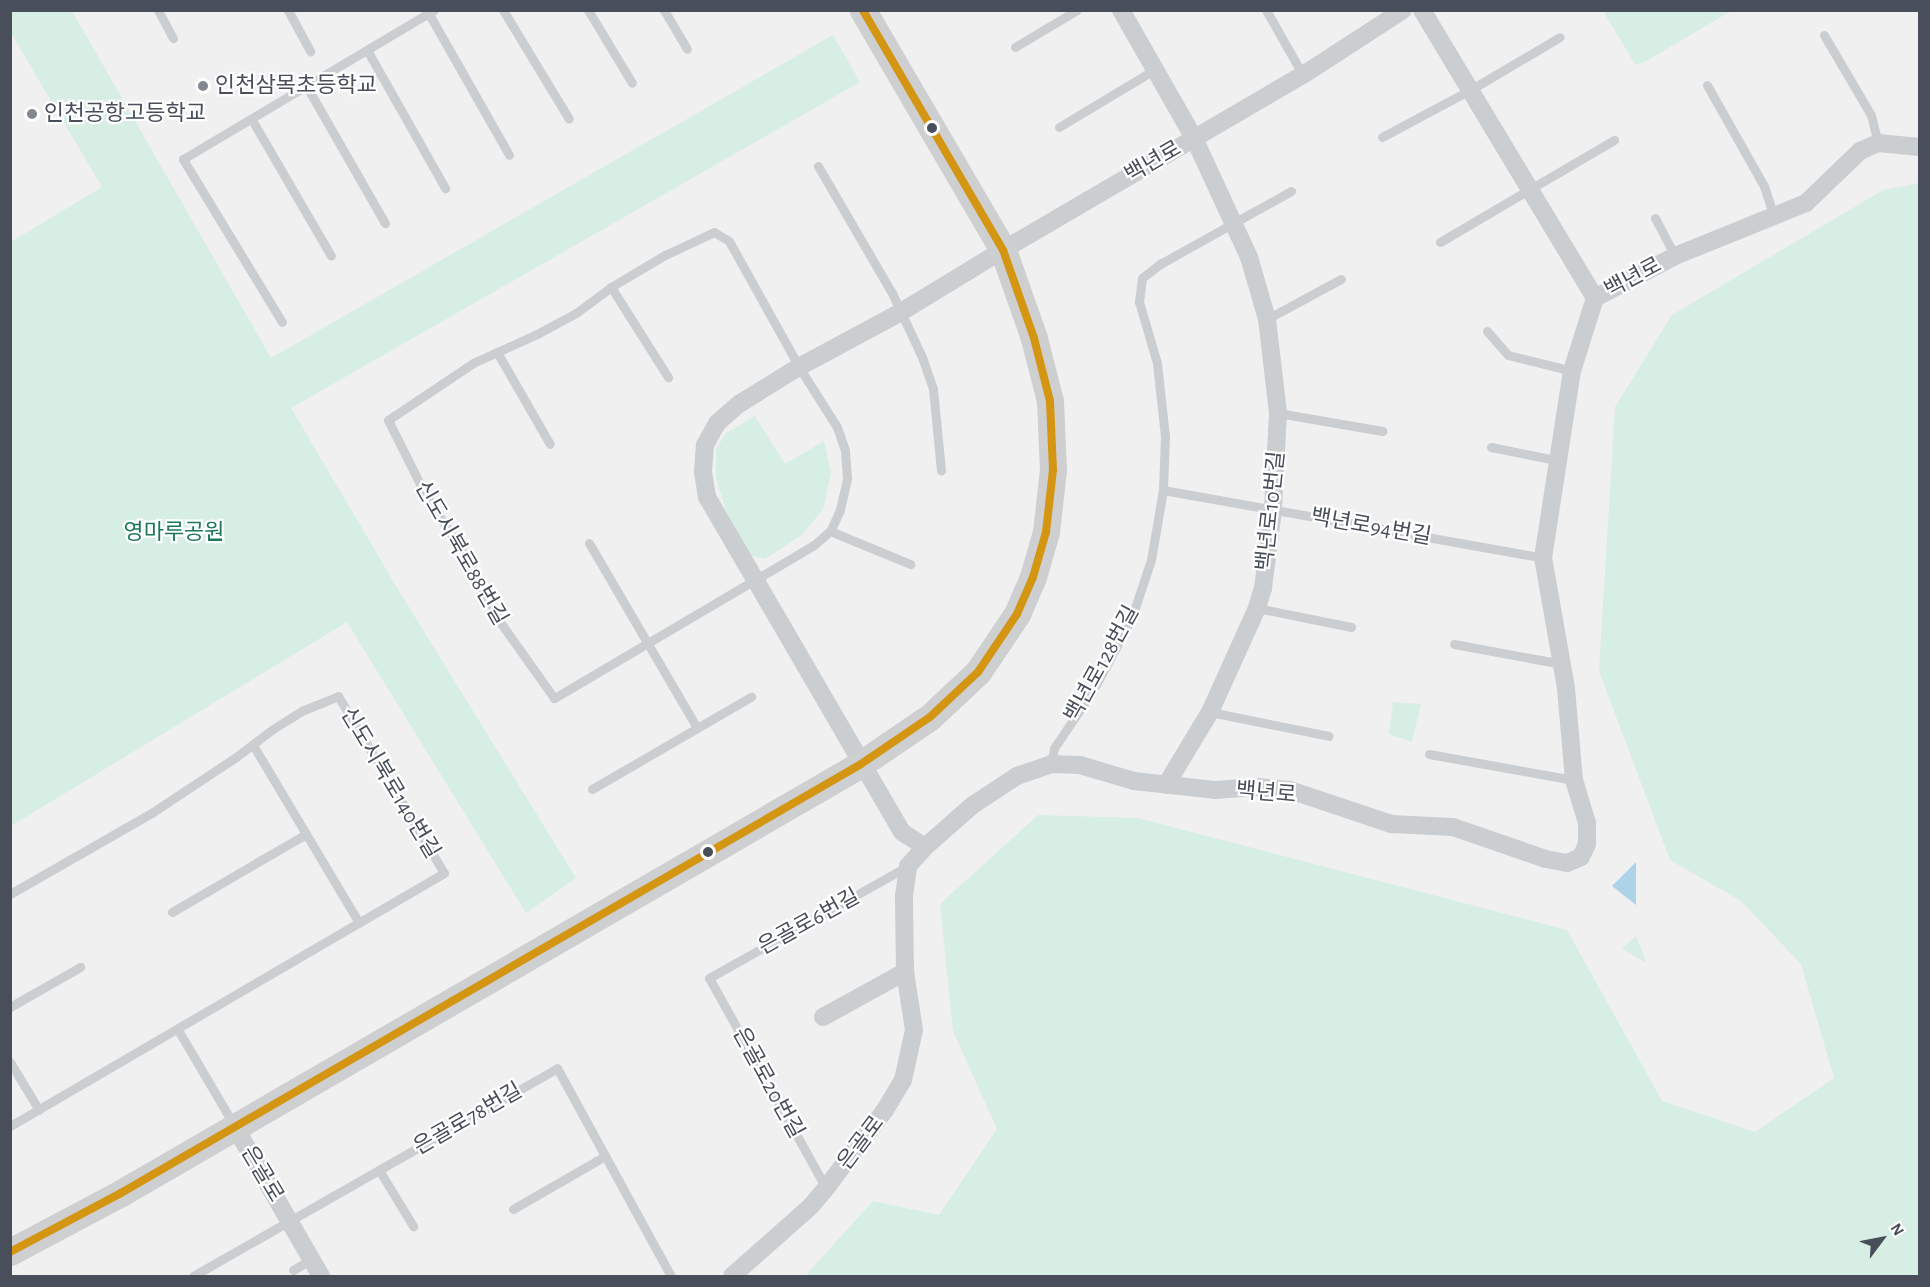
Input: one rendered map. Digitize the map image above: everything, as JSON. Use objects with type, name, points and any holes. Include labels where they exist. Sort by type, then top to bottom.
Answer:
[{"type":"street","points":[[10,1252],[121,1193],[861,764],[930,717],[978,672],[1017,614],[1033,577],[1046,532],[1053,470],[1050,400],[1034,338],[1003,250],[863,10]]},
{"type":"street","name":"백년로10번길","points":[[1121,10],[1194,138],[1235,223],[1267,319],[1278,413],[1273,510],[1263,588],[1257,608],[1210,712],[1166,784]]},
{"type":"street","name":"백년로","points":[[1003,250],[1302,75],[1403,10]]},
{"type":"street","points":[[1422,10],[1595,298]]},
{"type":"street","points":[[1878,143],[1920,147]]},
{"type":"street","name":"백년로","points":[[925,848],[973,805],[1017,776],[1052,764],[1080,765],[1134,781],[1215,790],[1256,787],[1290,790],[1391,824],[1453,827],[1546,859],[1567,863],[1581,857],[1587,844],[1587,823],[1574,780],[1562,664],[1543,558],[1560,461],[1572,371],[1595,298],[1675,256],[1806,203],[1860,151],[1878,143]]},
{"type":"street","points":[[908,866],[925,848],[903,832],[861,764],[707,497],[703,472],[705,445],[717,423],[739,404],[799,368],[902,312],[1003,250]]},
{"type":"street","name":"은골로","points":[[732,1276],[811,1206],[885,1110],[903,1080],[914,1030],[905,972],[904,896],[908,866]]},
{"type":"street","points":[[823,1017],[905,972]]},
{"type":"street","name":"은골로","points":[[235,1127],[321,1276]]},
{"type":"lane","points":[[159,10],[173,38]]},
{"type":"lane","points":[[288,10],[310,51]]},
{"type":"lane","points":[[503,10],[569,119]]},
{"type":"lane","points":[[588,10],[632,83]]},
{"type":"lane","points":[[664,10],[687,50]]},
{"type":"lane","points":[[1015,47],[1077,10]]},
{"type":"lane","points":[[1266,10],[1302,75]]},
{"type":"lane","points":[[282,322],[183,159],[431,12],[509,155]]},
{"type":"lane","points":[[1824,35],[1871,115],[1878,143]]},
{"type":"lane","points":[[1382,137],[1470,90],[1560,37]]},
{"type":"lane","points":[[368,50],[446,188]]},
{"type":"lane","points":[[1059,127],[1154,70]]},
{"type":"lane","points":[[1707,85],[1764,186],[1774,216]]},
{"type":"lane","points":[[307,87],[386,223]]},
{"type":"lane","points":[[252,120],[331,256]]},
{"type":"lane","points":[[1440,242],[1614,140]]},
{"type":"lane","points":[[818,166],[902,312],[922,357],[933,389],[941,471]]},
{"type":"lane","points":[[1235,223],[1291,191]]},
{"type":"lane","name":"백년로","points":[[1655,218],[1675,256]]},
{"type":"lane","name":"백년로128번길","points":[[1052,764],[1054,748],[1092,692],[1131,620],[1151,560],[1163,490],[1165,436],[1157,363],[1139,302],[1142,278],[1160,264],[1235,223]]},
{"type":"lane","name":"신도시북로88번길","points":[[714,232],[729,241],[799,368],[837,427],[845,450],[847,480],[840,510],[830,531],[814,545],[755,582],[554,698],[500,622],[467,559],[424,492],[388,420],[473,363],[576,313],[611,287],[665,255],[714,232]]},
{"type":"lane","points":[[1267,319],[1341,279]]},
{"type":"lane","points":[[611,287],[668,378]]},
{"type":"lane","points":[[1487,331],[1508,355],[1572,371]]},
{"type":"lane","points":[[497,352],[549,444]]},
{"type":"lane","points":[[1278,413],[1382,431]]},
{"type":"lane","points":[[1491,447],[1560,461]]},
{"type":"lane","name":"백년로94번길","points":[[1163,490],[1543,558]]},
{"type":"lane","points":[[830,531],[910,564]]},
{"type":"lane","points":[[589,543],[698,728]]},
{"type":"lane","points":[[1257,608],[1351,627]]},
{"type":"lane","points":[[1454,644],[1562,664]]},
{"type":"lane","name":"신도시북로140번길","points":[[10,894],[153,812],[304,710],[338,696],[444,873],[10,1126]]},
{"type":"lane","points":[[592,789],[750,697]]},
{"type":"lane","points":[[1210,712],[1329,736]]},
{"type":"lane","points":[[253,745],[359,923]]},
{"type":"lane","points":[[1429,754],[1574,780]]},
{"type":"lane","points":[[172,912],[306,834]]},
{"type":"lane","name":"은골로6번길","points":[[709,978],[908,866]]},
{"type":"lane","points":[[10,1006],[80,967]]},
{"type":"lane","name":"은골로20번길","points":[[709,978],[826,1188]]},
{"type":"lane","points":[[178,1030],[235,1127]]},
{"type":"lane","points":[[10,1062],[39,1110]]},
{"type":"lane","name":"은골로78번길","points":[[290,1220],[557,1068],[605,1156]]},
{"type":"lane","points":[[513,1209],[605,1156],[670,1276]]},
{"type":"lane","points":[[380,1170],[414,1226]]},
{"type":"lane","name":"은골로","points":[[193,1276],[290,1220]]},
{"type":"lane","points":[[293,1270],[312,1259]]},
{"type":"green space","name":"영마루공원","points":[[11,10],[72,11],[271,358],[833,35],[860,82],[291,408],[399,591],[576,878],[526,913],[347,622],[11,826],[11,242],[102,187],[11,33]]},
{"type":"green space","points":[[1603,11],[1731,11],[1643,63],[1635,64]]},
{"type":"green space","points":[[1919,183],[1919,1276],[805,1276],[873,1201],[939,1215],[997,1129],[953,1031],[940,904],[1038,815],[1138,818],[1567,930],[1662,1101],[1755,1132],[1834,1078],[1801,964],[1741,901],[1670,860],[1599,671],[1615,407],[1672,315],[1883,190]]},
{"type":"green space","points":[[755,416],[785,464],[824,441],[831,474],[823,509],[802,535],[765,559],[751,556],[726,511],[716,478],[716,449],[726,433]]},
{"type":"green space","points":[[1393,702],[1421,704],[1412,742],[1389,734]]},
{"type":"green space","points":[[1636,936],[1647,963],[1622,949]]},
{"type":"water","points":[[1636,862],[1636,905],[1612,886]]},
{"type":"transit line","points":[[10,1252],[121,1193],[861,764],[930,717],[978,672],[1017,614],[1033,577],[1046,532],[1053,470],[1050,401],[1034,338],[1003,250],[863,10]]},
{"type":"place","name":"인천삼목초등학교","points":[[203,86]]},
{"type":"place","name":"인천공항고등학교","points":[[32,114]]}]
